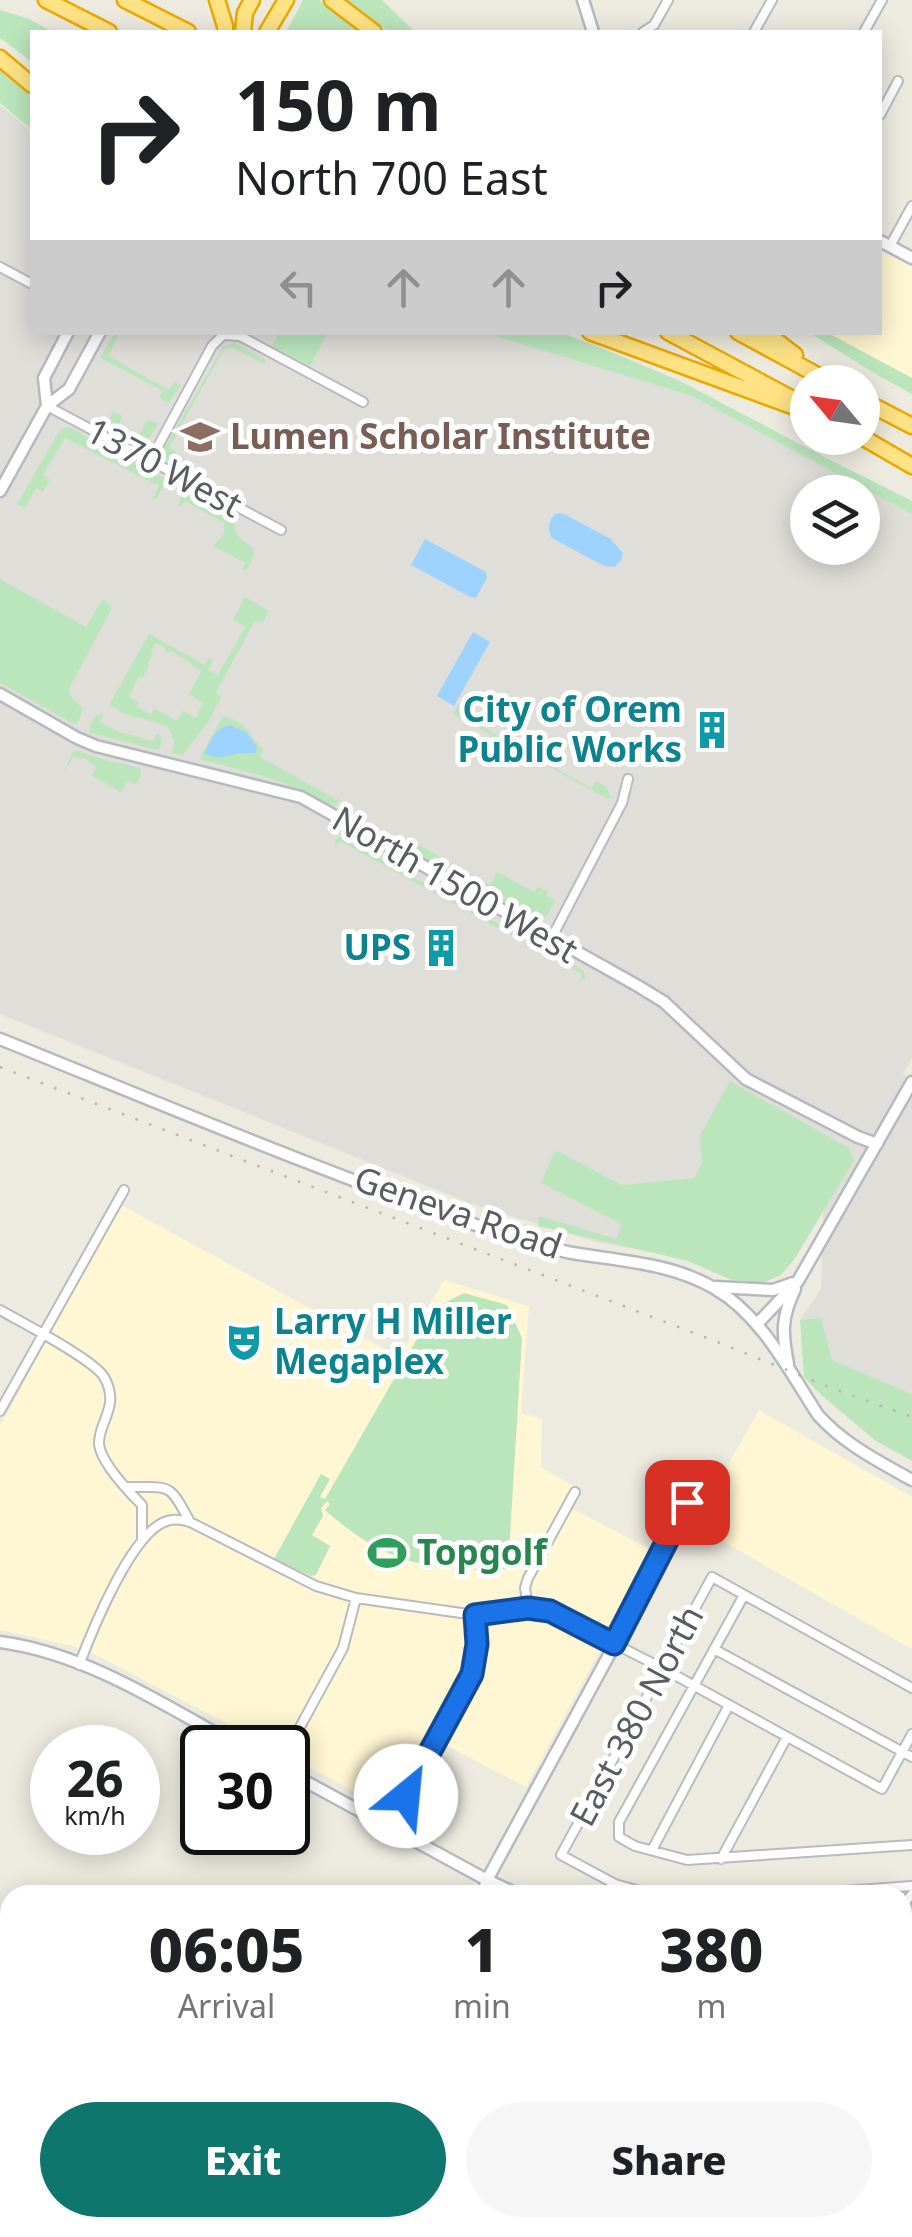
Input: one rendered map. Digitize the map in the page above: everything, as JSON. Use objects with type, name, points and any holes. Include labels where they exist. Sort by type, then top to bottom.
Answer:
[{"type":"highway","points":[[46,0],[105,30]]},
{"type":"highway","points":[[126,0],[184,30]]},
{"type":"highway","points":[[217,0],[225,30]]},
{"type":"highway","points":[[269,30],[286,0]]},
{"type":"highway","points":[[332,0],[371,30]]},
{"type":"highway","points":[[240,30],[249,6]]},
{"type":"highway","points":[[0,56],[30,76]]},
{"type":"highway","points":[[0,56],[30,83]]},
{"type":"highway","points":[[598,335],[790,403]]},
{"type":"highway","points":[[673,335],[790,399]]},
{"type":"highway","points":[[744,335],[799,365]]},
{"type":"highway","points":[[769,335],[809,365]]},
{"type":"highway","points":[[880,409],[912,426]]},
{"type":"highway","points":[[880,447],[912,466]]},
{"type":"main road","points":[[583,0],[592,30]]},
{"type":"main road","points":[[885,243],[912,258]]},
{"type":"main road","points":[[48,406],[44,378],[66,335]]},
{"type":"main road","points":[[0,490],[48,406],[69,390],[98,335]]},
{"type":"main road","name":"North 1500 West","points":[[0,694],[96,746],[301,797],[638,986],[664,1002],[746,1079],[877,1144]]},
{"type":"main road","name":"Geneva Road","points":[[0,1039],[242,1137],[504,1235],[566,1251],[674,1270],[712,1287],[758,1323],[818,1415],[842,1440],[912,1480]]},
{"type":"main road","points":[[789,1370],[784,1345],[785,1311],[798,1281],[912,1082]]},
{"type":"main road","points":[[712,1287],[773,1290],[798,1281]]},
{"type":"main road","points":[[758,1323],[798,1281]]},
{"type":"main road","points":[[486,1880],[687,1502]]},
{"type":"main road","points":[[0,1642],[29,1646],[106,1674],[200,1725]]},
{"type":"main road","points":[[310,1784],[497,1885]]},
{"type":"street","points":[[646,30],[654,25],[668,0]]},
{"type":"street","points":[[755,30],[772,0]]},
{"type":"street","points":[[865,30],[882,0]]},
{"type":"street","points":[[882,111],[898,80]]},
{"type":"street","points":[[885,243],[912,206]]},
{"type":"street","points":[[0,266],[30,283]]},
{"type":"street","points":[[150,461],[212,346],[223,335],[240,336],[363,402]]},
{"type":"street","name":"1370 West","points":[[48,406],[281,530]]},
{"type":"street","points":[[551,939],[622,803],[628,778]]},
{"type":"street","points":[[0,1411],[124,1190]]},
{"type":"street","points":[[0,1310],[90,1364],[104,1377],[109,1409],[99,1442],[106,1465],[152,1520],[190,1522],[316,1586],[356,1598],[475,1615],[528,1608],[550,1611],[882,1789],[912,1734]]},
{"type":"street","points":[[128,1488],[150,1490],[162,1486],[172,1491],[190,1522]]},
{"type":"street","points":[[142,1540],[143,1508],[150,1490]]},
{"type":"street","points":[[528,1608],[528,1578],[575,1492]]},
{"type":"street","points":[[80,1665],[98,1616],[142,1540],[173,1517],[178,1507],[176,1496]]},
{"type":"street","name":"East 380 North","points":[[619,1885],[561,1855],[712,1577],[744,1595]]},
{"type":"street","points":[[912,1688],[744,1595],[619,1822],[618,1837],[635,1846],[687,1860],[912,1845]]},
{"type":"street","points":[[302,1725],[344,1648],[356,1598]]},
{"type":"street","points":[[390,1827],[472,1674],[477,1644],[475,1615]]},
{"type":"street","points":[[714,1649],[912,1757]]},
{"type":"street","points":[[652,1850],[729,1705]]},
{"type":"street","points":[[722,1859],[787,1737]]},
{"type":"street","points":[[483,1885],[486,1880]]},
{"type":"shaded area","points":[[0,105],[30,130],[30,335],[508,335],[693,389],[790,442],[790,455],[814,455],[851,475],[790,475],[790,565],[880,565],[880,491],[912,508],[912,1058],[903,1074],[912,1080],[912,1417],[910,1393],[831,1360],[821,1318],[800,1320],[821,1289],[824,1182],[676,1256],[600,1243],[472,1204],[0,1014]]},
{"type":"shaded area","points":[[882,251],[912,267],[912,378],[832,335],[882,335]]},
{"type":"shaded area","points":[[121,1205],[399,1357],[444,1280],[529,1306],[521,1413],[542,1419],[541,1467],[582,1491],[573,1509],[654,1551],[526,1787],[430,1737],[394,1803],[381,1806],[310,1768],[310,1725],[229,1725],[98,1656],[73,1646],[0,1630],[0,1426]]},
{"type":"shaded area","points":[[759,1410],[912,1497],[912,1649],[694,1525]]},
{"type":"green space","points":[[303,0],[319,0],[358,30],[287,30]]},
{"type":"green space","points":[[345,0],[382,0],[413,30],[386,30]]},
{"type":"green space","points":[[0,10],[49,30],[30,30],[30,60],[0,38]]},
{"type":"green space","points":[[0,70],[30,95],[30,128],[0,103]]},
{"type":"green space","points":[[114,335],[119,335],[108,356],[169,390],[175,382],[181,385],[169,403],[159,398],[163,391],[100,358]]},
{"type":"green space","points":[[278,335],[327,335],[310,366],[272,346]]},
{"type":"green space","points":[[493,335],[567,335],[592,344],[680,381],[790,439],[790,449],[692,396]]},
{"type":"green space","points":[[813,335],[832,335],[912,378],[912,394],[880,377],[880,365],[861,365]]},
{"type":"green space","points":[[234,343],[266,360],[264,364],[232,347],[224,349],[169,447],[176,452],[173,459],[203,475],[201,478],[164,459],[162,452],[223,347]]},
{"type":"green space","points":[[113,411],[122,416],[119,424],[139,435],[148,419],[158,424],[145,445],[139,444],[106,424]]},
{"type":"green space","points":[[64,428],[71,428],[167,480],[156,500],[153,498],[159,486],[65,438],[43,475],[50,480],[43,492],[36,488],[25,508],[17,504]]},
{"type":"green space","points":[[802,455],[820,455],[860,475],[839,475]]},
{"type":"green space","points":[[880,485],[912,501],[912,514],[880,497]]},
{"type":"green space","points":[[187,491],[235,518],[237,535],[254,550],[246,571],[242,569],[245,563],[213,546],[225,532],[225,523],[185,501],[178,506]]},
{"type":"green space","points":[[0,579],[86,627],[102,599],[111,605],[69,689],[83,709],[74,724],[0,683]]},
{"type":"green space","points":[[245,597],[269,611],[262,623],[255,621],[216,692],[221,697],[209,721],[182,755],[172,753],[174,740],[167,726],[109,705],[149,634],[205,665],[209,658],[213,660],[208,670],[218,675],[245,627],[233,619]],"holes":[[[156,643],[201,671],[189,694],[203,703],[196,718],[183,711],[177,721],[156,709],[156,705],[151,714],[137,707],[139,702],[129,697],[139,676],[143,677]]]},
{"type":"green space","points":[[459,703],[470,706],[465,717],[591,788],[596,781],[607,787],[611,798],[606,798],[453,714]]},
{"type":"green space","points":[[104,714],[100,722],[119,732],[154,741],[159,734],[158,750],[90,733],[96,715]]},
{"type":"green space","points":[[227,716],[243,725],[263,750],[260,757],[337,800],[343,793],[334,807],[254,773],[201,760],[221,719]]},
{"type":"green space","points":[[77,750],[140,768],[136,785],[128,781],[121,792],[92,776],[96,767],[83,757],[74,756],[64,772]]},
{"type":"green space","points":[[340,837],[584,971],[585,979],[580,982],[582,974],[340,841],[335,847]]},
{"type":"green space","points":[[405,837],[490,885],[497,872],[534,892],[538,887],[547,891],[547,896],[556,900],[546,917],[536,920],[409,848],[403,841]]},
{"type":"green space","points":[[730,1081],[849,1148],[854,1160],[781,1275],[743,1285],[688,1261],[538,1226],[539,1216],[617,1239],[621,1224],[541,1183],[555,1150],[622,1185],[694,1178],[702,1163],[700,1135]]},
{"type":"green space","name":"Topgolf","points":[[464,1293],[507,1305],[522,1338],[508,1569],[455,1569],[410,1561],[347,1528],[325,1510],[330,1504],[327,1501],[312,1535],[330,1546],[316,1575],[274,1559],[321,1474],[330,1479],[320,1497],[325,1499],[429,1318],[440,1305]]},
{"type":"green space","points":[[821,1318],[832,1360],[912,1394],[912,1461],[876,1441],[804,1377],[800,1320]]},
{"type":"water","points":[[562,513],[611,539],[623,553],[615,567],[604,566],[552,538],[550,523],[555,514]]},
{"type":"water","points":[[425,539],[486,572],[487,578],[476,598],[411,565]]},
{"type":"water","points":[[473,632],[490,642],[454,706],[437,696]]},
{"type":"water","points":[[230,725],[246,732],[257,746],[256,753],[219,758],[204,754],[217,732]]},
{"type":"railway","points":[[0,1067],[912,1417]]},
{"type":"place","name":"Lumen Scholar Institute","points":[[200,437]]},
{"type":"place","name":"City of Orem Public Works","points":[[712,730]]},
{"type":"place","name":"UPS","points":[[441,948]]},
{"type":"place","name":"Larry H Miller Megaplex","points":[[244,1342]]},
{"type":"place","name":"Topgolf","points":[[387,1553]]},
{"type":"route","points":[[406,1796],[472,1674],[477,1644],[475,1615],[528,1608],[550,1611],[614,1644],[687,1502]]}]
